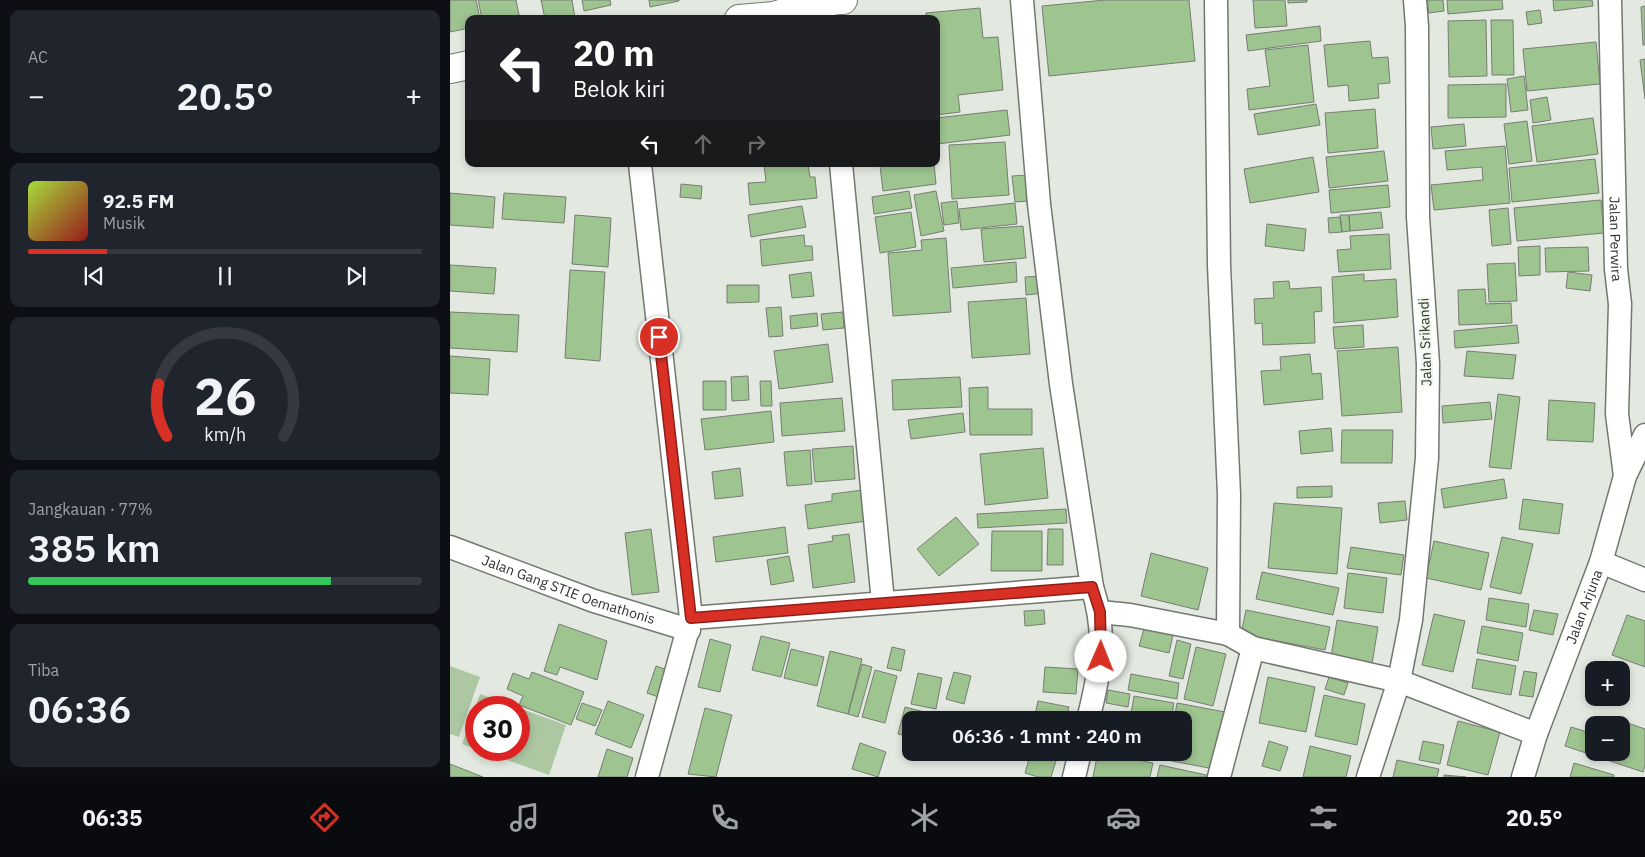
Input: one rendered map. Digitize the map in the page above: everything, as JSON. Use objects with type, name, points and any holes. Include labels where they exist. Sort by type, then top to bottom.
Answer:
[{"type":"main road","points":[[751,15],[772,8],[830,7]]},
{"type":"main road","points":[[450,69],[465,66]]},
{"type":"street","points":[[1022,0],[1040,213],[1061,384],[1092,587],[1100,612],[1102,644],[1100,670],[1090,711]]},
{"type":"street","points":[[1216,0],[1220,265],[1229,495],[1228,634]]},
{"type":"street","name":"Jalan Srikandi","points":[[1368,777],[1398,681],[1411,620],[1427,458],[1428,364],[1418,217],[1418,26],[1415,0]]},
{"type":"street","name":"Jalan Perwira","points":[[1610,0],[1616,268],[1620,304],[1617,414],[1625,476]]},
{"type":"street","points":[[640,167],[690,624],[647,777]]},
{"type":"street","points":[[841,167],[883,602]]},
{"type":"street","name":"Jalan Arjuna","points":[[1523,777],[1536,734],[1601,562],[1625,476],[1645,435]]},
{"type":"street","name":"Jalan Gang STIE Oemathonis","points":[[450,547],[586,598],[690,624]]},
{"type":"street","points":[[1601,562],[1645,580]]},
{"type":"street","points":[[690,624],[883,602],[1092,587]]},
{"type":"street","points":[[1100,612],[1130,615],[1228,634],[1253,648],[1398,681],[1536,734]]},
{"type":"street","points":[[1218,777],[1253,648]]},
{"type":"street","points":[[1074,777],[1078,761]]},
{"type":"green space","points":[[450,666],[480,677],[473,696],[465,696],[465,720],[459,737],[450,734]]},
{"type":"green space","points":[[530,712],[566,725],[549,775],[510,761],[530,761]]},
{"type":"building","points":[[450,0],[476,0],[479,15],[465,15],[465,29],[450,32]]},
{"type":"building","points":[[478,0],[516,0],[519,15],[481,15]]},
{"type":"building","points":[[541,0],[572,0],[574,15],[544,15]]},
{"type":"building","points":[[582,0],[610,0],[611,5],[584,11]]},
{"type":"building","points":[[649,0],[679,0],[679,1],[650,7]]},
{"type":"building","points":[[1105,0],[1189,0],[1195,61],[1049,76],[1042,6]]},
{"type":"building","points":[[1253,0],[1285,0],[1287,26],[1255,28]]},
{"type":"building","points":[[1288,0],[1307,0],[1307,2],[1288,3]]},
{"type":"building","points":[[1427,0],[1443,0],[1444,11],[1429,13]]},
{"type":"building","points":[[1447,0],[1502,0],[1503,9],[1448,14]]},
{"type":"building","points":[[1553,0],[1592,0],[1593,6],[1554,11]]},
{"type":"building","points":[[1645,6],[1645,45],[1643,45],[1641,7]]},
{"type":"building","points":[[980,8],[983,38],[998,37],[1003,90],[958,95],[960,112],[940,114],[940,15],[926,15],[926,13]]},
{"type":"building","points":[[1540,10],[1542,23],[1528,25],[1526,12]]},
{"type":"building","points":[[1486,20],[1487,76],[1449,77],[1448,21]]},
{"type":"building","points":[[1491,20],[1513,20],[1514,75],[1492,75]]},
{"type":"building","points":[[1320,26],[1321,41],[1248,51],[1246,35]]},
{"type":"building","points":[[1370,41],[1372,58],[1388,57],[1390,83],[1378,84],[1379,98],[1349,101],[1348,85],[1328,87],[1324,45]]},
{"type":"building","points":[[1596,42],[1600,84],[1527,91],[1523,49]]},
{"type":"building","points":[[1308,45],[1314,102],[1249,110],[1247,89],[1270,86],[1265,50]]},
{"type":"building","points":[[1645,59],[1645,99],[1640,60]]},
{"type":"building","points":[[1524,76],[1528,110],[1511,112],[1507,79]]},
{"type":"building","points":[[1506,84],[1506,117],[1448,118],[1448,85]]},
{"type":"building","points":[[1547,97],[1551,120],[1533,123],[1530,100]]},
{"type":"building","points":[[1316,104],[1320,125],[1258,135],[1254,114]]},
{"type":"building","points":[[1375,109],[1378,148],[1328,153],[1325,113]]},
{"type":"building","points":[[1007,110],[1010,135],[940,144],[940,118]]},
{"type":"building","points":[[1593,118],[1598,154],[1537,162],[1532,126]]},
{"type":"building","points":[[1527,121],[1532,161],[1509,164],[1504,124]]},
{"type":"building","points":[[1464,124],[1466,146],[1433,149],[1431,127]]},
{"type":"building","points":[[1005,142],[1009,195],[952,199],[949,145]]},
{"type":"building","points":[[1505,146],[1510,203],[1434,210],[1431,185],[1483,180],[1482,167],[1447,170],[1445,151]]},
{"type":"building","points":[[1384,151],[1388,181],[1329,188],[1326,157]]},
{"type":"building","points":[[1313,157],[1319,192],[1250,203],[1244,169]]},
{"type":"building","points":[[1595,159],[1599,193],[1512,202],[1509,168]]},
{"type":"building","points":[[764,167],[808,167],[810,177],[815,177],[817,198],[750,205],[748,183],[766,182]]},
{"type":"building","points":[[880,167],[934,167],[936,184],[883,191]]},
{"type":"building","points":[[1027,175],[1029,201],[1015,202],[1012,176]]},
{"type":"building","points":[[681,184],[702,186],[701,199],[680,197]]},
{"type":"building","points":[[1388,185],[1390,207],[1331,213],[1329,190]]},
{"type":"building","points":[[909,191],[912,208],[874,214],[872,197]]},
{"type":"building","points":[[936,191],[944,231],[921,236],[914,195]]},
{"type":"building","points":[[450,193],[495,197],[493,228],[450,225]]},
{"type":"building","points":[[504,193],[566,197],[564,223],[502,219]]},
{"type":"building","points":[[1601,200],[1604,233],[1517,241],[1514,208]]},
{"type":"building","points":[[957,201],[959,223],[944,225],[941,203]]},
{"type":"building","points":[[1015,203],[1017,224],[961,230],[959,209]]},
{"type":"building","points":[[802,206],[806,227],[751,237],[748,215]]},
{"type":"building","points":[[1508,208],[1511,244],[1492,246],[1489,210]]},
{"type":"building","points":[[911,212],[916,247],[880,253],[875,217]]},
{"type":"building","points":[[1381,212],[1383,228],[1350,231],[1349,215]]},
{"type":"building","points":[[575,215],[611,218],[608,267],[572,264]]},
{"type":"building","points":[[1340,215],[1349,215],[1350,231],[1342,232]]},
{"type":"building","points":[[1340,217],[1342,232],[1329,233],[1328,218]]},
{"type":"building","points":[[1267,224],[1306,229],[1304,251],[1265,246]]},
{"type":"building","points":[[1023,226],[1026,258],[984,262],[981,229]]},
{"type":"building","points":[[1389,234],[1391,269],[1339,272],[1337,250],[1351,249],[1350,236]]},
{"type":"building","points":[[804,235],[805,246],[812,246],[813,260],[762,266],[760,240]]},
{"type":"building","points":[[946,238],[951,312],[893,316],[888,253],[922,250],[921,240]]},
{"type":"building","points":[[1540,246],[1540,275],[1519,276],[1518,247]]},
{"type":"building","points":[[1588,247],[1589,271],[1546,272],[1545,248]]},
{"type":"building","points":[[1016,262],[1017,282],[953,288],[951,268]]},
{"type":"building","points":[[1515,263],[1517,301],[1489,302],[1487,264]]},
{"type":"building","points":[[450,265],[496,268],[494,294],[450,291]]},
{"type":"building","points":[[570,270],[605,272],[600,361],[565,358]]},
{"type":"building","points":[[811,272],[814,296],[792,298],[789,275]]},
{"type":"building","points":[[1568,272],[1592,275],[1590,291],[1566,288]]},
{"type":"building","points":[[1364,274],[1364,281],[1396,279],[1398,317],[1334,323],[1332,277]]},
{"type":"building","points":[[1042,276],[1044,293],[1026,295],[1025,277]]},
{"type":"building","points":[[1289,281],[1290,289],[1321,287],[1322,311],[1314,312],[1315,343],[1263,345],[1262,323],[1255,324],[1254,299],[1274,298],[1273,282]]},
{"type":"building","points":[[727,285],[759,285],[759,302],[727,303]]},
{"type":"building","points":[[1485,289],[1486,304],[1511,303],[1512,323],[1459,325],[1458,290]]},
{"type":"building","points":[[1026,298],[1030,354],[972,358],[968,302]]},
{"type":"building","points":[[781,307],[783,336],[769,337],[766,308]]},
{"type":"building","points":[[450,312],[519,315],[517,352],[450,348]]},
{"type":"building","points":[[843,312],[844,328],[823,330],[821,314]]},
{"type":"building","points":[[817,313],[818,326],[791,329],[790,316]]},
{"type":"building","points":[[1363,325],[1364,347],[1335,349],[1333,327]]},
{"type":"building","points":[[1517,325],[1519,343],[1455,348],[1454,331]]},
{"type":"building","points":[[828,344],[833,382],[779,389],[774,351]]},
{"type":"building","points":[[1398,347],[1402,412],[1342,416],[1337,351]]},
{"type":"building","points":[[1467,351],[1516,355],[1513,379],[1464,376]]},
{"type":"building","points":[[1310,354],[1312,374],[1321,373],[1323,399],[1264,405],[1261,371],[1281,370],[1280,357]]},
{"type":"building","points":[[450,356],[490,359],[488,395],[450,393]]},
{"type":"building","points":[[748,376],[749,400],[732,401],[731,377]]},
{"type":"building","points":[[960,377],[962,407],[893,410],[892,380]]},
{"type":"building","points":[[703,381],[726,381],[726,410],[703,410]]},
{"type":"building","points":[[760,381],[771,381],[772,406],[761,406]]},
{"type":"building","points":[[988,387],[988,409],[1032,409],[1032,435],[970,435],[969,388]]},
{"type":"building","points":[[1498,394],[1520,397],[1511,469],[1489,467]]},
{"type":"building","points":[[842,398],[845,431],[782,436],[780,403]]},
{"type":"building","points":[[1549,400],[1595,403],[1593,442],[1547,440]]},
{"type":"building","points":[[1490,402],[1492,419],[1443,423],[1442,406]]},
{"type":"building","points":[[771,411],[774,442],[705,450],[701,419]]},
{"type":"building","points":[[963,413],[965,432],[911,439],[908,420]]},
{"type":"building","points":[[1331,428],[1333,451],[1301,454],[1299,431]]},
{"type":"building","points":[[1342,430],[1393,430],[1392,463],[1341,463]]},
{"type":"building","points":[[853,446],[855,479],[815,482],[812,449]]},
{"type":"building","points":[[1043,448],[1048,498],[985,505],[980,454]]},
{"type":"building","points":[[810,450],[812,484],[787,486],[784,452]]},
{"type":"building","points":[[740,468],[743,496],[715,499],[712,472]]},
{"type":"building","points":[[1504,479],[1507,498],[1444,508],[1441,489]]},
{"type":"building","points":[[1332,486],[1332,497],[1297,498],[1297,487]]},
{"type":"building","points":[[863,490],[867,521],[808,529],[805,505],[832,501],[832,494]]},
{"type":"building","points":[[1523,499],[1563,504],[1559,534],[1519,529]]},
{"type":"building","points":[[1405,501],[1407,520],[1380,523],[1378,503]]},
{"type":"building","points":[[1274,503],[1342,508],[1337,574],[1268,568]]},
{"type":"building","points":[[1066,509],[1067,523],[978,528],[977,514]]},
{"type":"building","points":[[956,517],[979,544],[939,576],[917,549]]},
{"type":"building","points":[[785,527],[788,553],[716,562],[713,537]]},
{"type":"building","points":[[651,529],[659,592],[632,595],[625,533]]},
{"type":"building","points":[[1048,529],[1063,529],[1063,565],[1047,565]]},
{"type":"building","points":[[992,531],[1042,531],[1042,571],[991,571]]},
{"type":"building","points":[[849,534],[855,582],[813,588],[808,545],[833,541],[832,536]]},
{"type":"building","points":[[1502,537],[1533,544],[1521,594],[1490,587]]},
{"type":"building","points":[[1434,541],[1489,553],[1481,590],[1426,578]]},
{"type":"building","points":[[1351,547],[1404,555],[1401,575],[1347,568]]},
{"type":"building","points":[[1151,553],[1208,568],[1198,610],[1141,596]]},
{"type":"building","points":[[789,556],[794,581],[771,585],[767,560]]},
{"type":"building","points":[[1262,572],[1339,588],[1333,615],[1256,599]]},
{"type":"building","points":[[1348,573],[1387,578],[1383,613],[1344,608]]},
{"type":"building","points":[[1489,598],[1529,604],[1526,627],[1486,620]]},
{"type":"building","points":[[1044,610],[1045,624],[1025,626],[1024,611]]},
{"type":"building","points":[[1246,610],[1330,627],[1325,650],[1241,634]]},
{"type":"building","points":[[1534,610],[1558,614],[1553,635],[1529,630]]},
{"type":"building","points":[[1434,614],[1465,621],[1453,672],[1422,665]]},
{"type":"building","points":[[1627,615],[1645,621],[1645,667],[1612,655]]},
{"type":"building","points":[[1337,620],[1378,627],[1372,664],[1331,657]]},
{"type":"building","points":[[559,624],[607,641],[597,680],[560,667],[557,675],[544,671]]},
{"type":"building","points":[[1482,626],[1523,633],[1518,661],[1477,653]]},
{"type":"building","points":[[1144,629],[1173,635],[1169,653],[1139,646]]},
{"type":"building","points":[[761,636],[790,643],[781,677],[752,670]]},
{"type":"building","points":[[710,639],[731,645],[720,692],[698,687]]},
{"type":"building","points":[[1177,640],[1191,644],[1183,679],[1169,676]]},
{"type":"building","points":[[892,647],[905,650],[901,671],[887,668]]},
{"type":"building","points":[[1196,647],[1226,654],[1213,706],[1184,699]]},
{"type":"building","points":[[791,649],[824,657],[817,686],[784,678]]},
{"type":"building","points":[[830,651],[862,659],[848,714],[817,706]]},
{"type":"building","points":[[1477,659],[1516,666],[1511,695],[1472,688]]},
{"type":"building","points":[[862,664],[872,667],[858,717],[848,714]]},
{"type":"building","points":[[656,666],[676,673],[667,700],[647,693]]},
{"type":"building","points":[[1045,667],[1078,669],[1076,694],[1043,692]]},
{"type":"building","points":[[875,670],[897,676],[885,723],[862,717]]},
{"type":"building","points":[[1524,671],[1537,673],[1533,697],[1519,695]]},
{"type":"building","points":[[532,672],[584,692],[571,725],[530,709],[530,696],[523,696],[507,689],[513,673],[529,679]]},
{"type":"building","points":[[954,672],[971,676],[964,704],[946,699]]},
{"type":"building","points":[[918,673],[942,678],[936,709],[911,704]]},
{"type":"building","points":[[1131,674],[1179,683],[1177,699],[1128,690]]},
{"type":"building","points":[[1268,677],[1315,687],[1306,732],[1259,723]]},
{"type":"building","points":[[1329,677],[1348,683],[1344,695],[1325,689]]},
{"type":"building","points":[[1108,690],[1130,694],[1128,707],[1106,703]]},
{"type":"building","points":[[1324,695],[1365,704],[1357,745],[1315,736]]},
{"type":"building","points":[[1134,696],[1174,703],[1173,711],[1132,711]]},
{"type":"building","points":[[608,701],[644,715],[631,748],[595,734]]},
{"type":"building","points":[[1038,701],[1069,707],[1068,711],[1036,711]]},
{"type":"building","points":[[582,703],[602,710],[595,726],[576,719]]},
{"type":"building","points":[[1177,703],[1225,712],[1214,769],[1172,761],[1192,761],[1192,711],[1176,711]]},
{"type":"building","points":[[905,707],[920,711],[904,711]]},
{"type":"building","points":[[705,708],[732,715],[716,777],[688,774]]},
{"type":"building","points":[[902,719],[902,735],[898,734]]},
{"type":"building","points":[[1458,721],[1500,732],[1488,775],[1447,765]]},
{"type":"building","points":[[1630,724],[1645,729],[1645,765],[1643,772],[1610,761],[1630,761]]},
{"type":"building","points":[[1571,727],[1585,731],[1585,753],[1565,746]]},
{"type":"building","points":[[1269,741],[1288,747],[1280,771],[1262,766]]},
{"type":"building","points":[[1423,741],[1444,745],[1440,764],[1419,760]]},
{"type":"building","points":[[860,743],[886,752],[878,777],[852,769]]},
{"type":"building","points":[[1310,746],[1351,756],[1346,777],[1303,777]]},
{"type":"building","points":[[607,749],[633,758],[627,777],[598,777]]},
{"type":"building","points":[[1397,760],[1439,769],[1437,777],[1393,777]]},
{"type":"building","points":[[1028,761],[1056,761],[1051,777],[1038,777],[1025,773]]},
{"type":"building","points":[[1096,761],[1143,761],[1153,763],[1150,777],[1093,777]]},
{"type":"building","points":[[1574,763],[1614,775],[1614,777],[1570,777]]},
{"type":"building","points":[[450,764],[483,777],[450,777]]},
{"type":"building","points":[[1160,765],[1211,776],[1211,777],[1157,777]]},
{"type":"building","points":[[1444,775],[1466,777],[1444,777]]},
{"type":"route","points":[[659,337],[691,618],[1092,587],[1100,612],[1101,657]]}]
